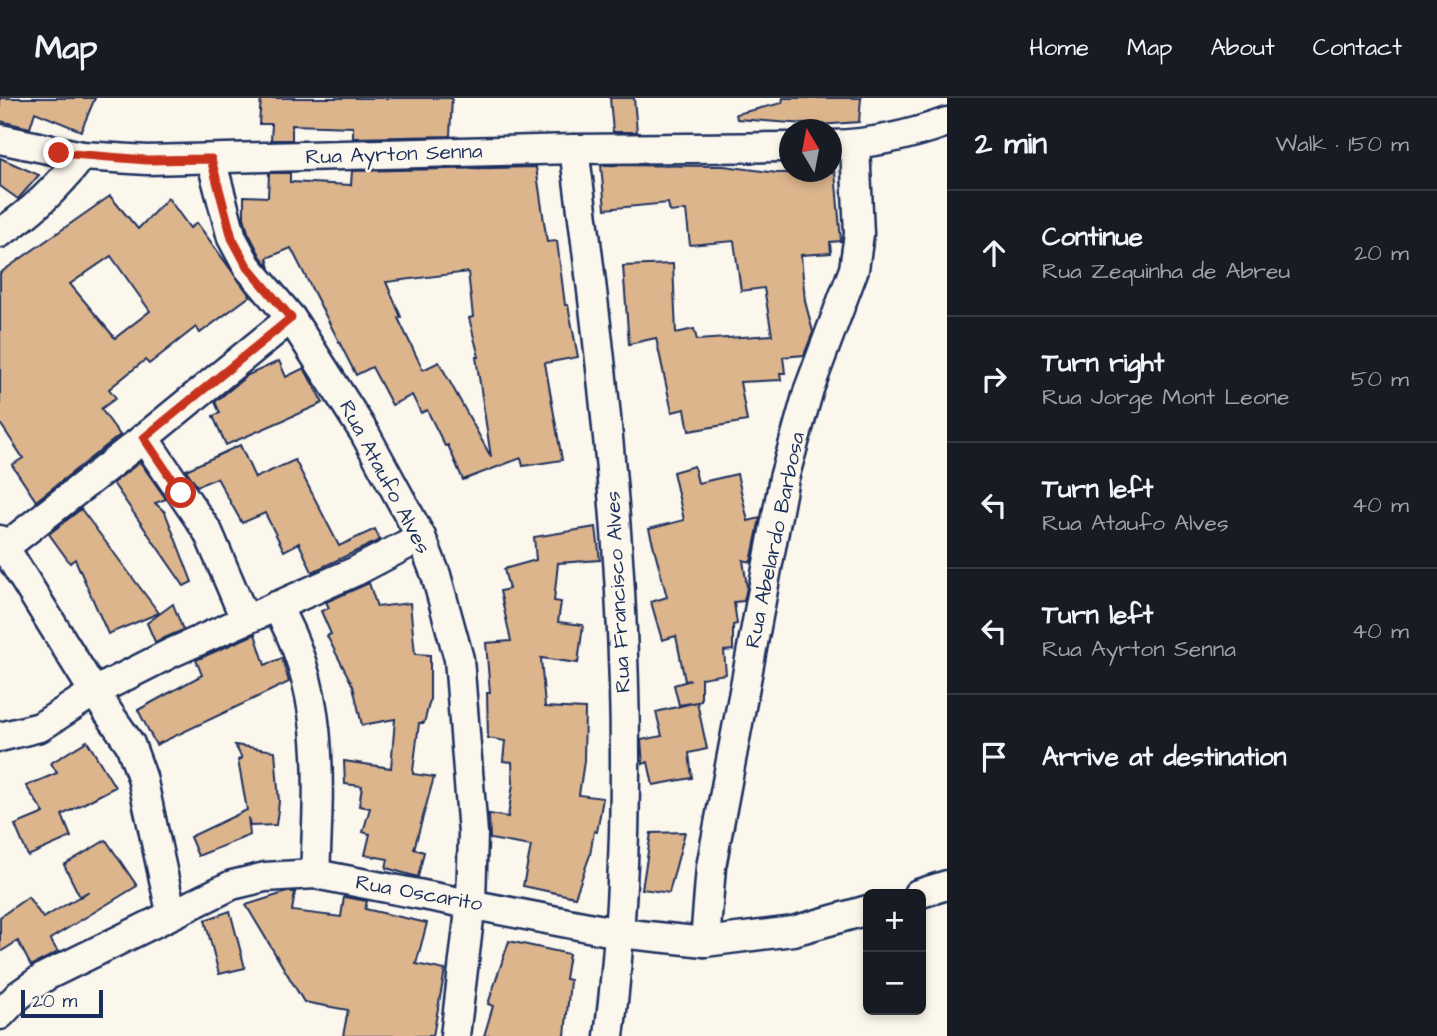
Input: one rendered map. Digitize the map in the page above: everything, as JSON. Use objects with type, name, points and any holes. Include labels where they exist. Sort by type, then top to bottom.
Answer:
[{"type":"street","points":[[843,145],[926,130],[947,122]]},
{"type":"street","name":"Rua Ayrton Senna","points":[[0,139],[82,156],[147,160],[574,149],[779,147]]},
{"type":"street","name":"Rua Abelardo Barbosa","points":[[705,942],[711,867],[783,478],[809,389],[854,269],[859,234],[843,145]]},
{"type":"street","name":"Rua Francisco Alves","points":[[574,149],[600,340],[624,640],[625,876],[609,1036]]},
{"type":"street","points":[[0,233],[20,220],[56,186],[82,156]]},
{"type":"street","name":"Rua Ataufo Alves","points":[[211,159],[232,238],[247,266],[291,318],[364,432],[421,537],[436,575],[459,659],[473,833],[471,902],[455,1036]]},
{"type":"street","points":[[171,912],[138,766],[118,723],[94,692],[2,546],[144,438],[291,318]]},
{"type":"street","points":[[144,438],[208,532],[245,619]]},
{"type":"street","points":[[0,737],[40,727],[94,692],[421,537]]},
{"type":"street","points":[[276,606],[299,650],[316,719],[319,766],[315,874]]},
{"type":"street","name":"Rua Oscarito","points":[[0,1015],[19,995],[46,976],[171,912],[232,885],[265,877],[315,874],[471,902],[619,933],[705,942],[793,931],[863,911]]},
{"type":"street","points":[[926,892],[947,885]]},
{"type":"building","points":[[0,98],[95,98],[81,131],[35,112],[30,128],[0,121]]},
{"type":"building","points":[[261,98],[452,98],[450,136],[353,138],[353,127],[292,125],[292,140],[271,140],[272,124],[259,124]]},
{"type":"building","points":[[610,98],[634,98],[637,132],[613,132]]},
{"type":"building","points":[[783,98],[861,98],[859,122],[842,123],[842,119],[779,119],[779,122],[737,119],[736,114],[782,103]]},
{"type":"building","points":[[0,158],[39,175],[18,199],[0,186]]},
{"type":"building","points":[[601,165],[724,166],[779,173],[779,182],[836,182],[841,241],[830,242],[831,253],[801,255],[805,301],[813,332],[804,355],[783,357],[785,373],[780,373],[781,380],[740,382],[747,421],[689,431],[685,409],[672,412],[656,338],[629,344],[623,266],[673,264],[676,333],[694,329],[697,340],[772,335],[764,288],[741,291],[734,241],[690,245],[686,210],[670,212],[668,203],[605,209]]},
{"type":"building","points":[[536,167],[547,242],[557,241],[565,305],[568,305],[578,357],[545,363],[562,460],[523,466],[521,458],[463,480],[448,445],[445,446],[427,410],[421,413],[412,395],[392,405],[372,367],[356,375],[291,248],[267,258],[270,268],[261,257],[248,232],[244,217],[244,196],[268,197],[269,173],[290,173],[290,182],[351,185],[352,171]],"holes":[[[468,272],[473,317],[469,318],[479,357],[476,357],[491,457],[439,362],[423,370],[398,318],[401,317],[386,282]]]},
{"type":"building","points":[[110,196],[138,229],[168,198],[190,228],[197,223],[250,296],[200,333],[196,327],[149,364],[145,360],[109,389],[116,398],[101,409],[120,435],[36,501],[12,465],[23,458],[0,423],[0,273]],"holes":[[[111,256],[150,311],[115,338],[70,284]]]},
{"type":"building","points":[[279,361],[286,377],[304,368],[323,403],[226,445],[213,416],[220,413],[215,402],[248,375]]},
{"type":"building","points":[[240,445],[255,478],[295,460],[339,546],[375,529],[380,540],[312,572],[299,543],[284,551],[265,513],[242,523],[217,478],[197,486],[186,470]]},
{"type":"building","points":[[140,462],[166,499],[155,503],[165,512],[192,582],[184,586],[113,483]]},
{"type":"building","points":[[694,466],[698,483],[737,474],[748,521],[760,518],[751,562],[743,560],[747,587],[744,601],[734,602],[737,624],[733,625],[733,650],[724,651],[726,674],[701,678],[701,701],[679,705],[674,685],[691,680],[685,681],[676,636],[662,640],[651,602],[667,597],[649,529],[684,520],[673,472]]},
{"type":"building","points":[[81,509],[159,613],[108,634],[75,559],[70,563],[49,534]]},
{"type":"building","points":[[596,527],[600,560],[558,563],[554,601],[561,602],[558,622],[583,625],[578,663],[541,658],[545,707],[585,709],[584,761],[579,795],[603,798],[597,832],[594,831],[590,855],[575,897],[523,886],[531,846],[490,839],[489,814],[508,817],[513,784],[512,762],[503,761],[505,741],[488,738],[487,693],[490,693],[486,643],[511,641],[500,591],[509,589],[504,569],[536,560],[534,537]]},
{"type":"building","points":[[369,583],[377,607],[410,603],[415,654],[430,655],[430,700],[424,723],[419,723],[413,771],[413,774],[434,777],[414,849],[424,852],[418,877],[386,868],[388,859],[365,855],[370,834],[363,832],[370,808],[359,806],[362,786],[345,784],[344,761],[391,768],[395,719],[362,725],[353,686],[327,636],[331,634],[321,611],[329,608],[326,602]]},
{"type":"building","points":[[173,604],[183,630],[155,642],[147,623]]},
{"type":"building","points":[[255,634],[265,665],[282,658],[289,682],[156,745],[138,710],[202,675],[196,660]]},
{"type":"building","points":[[697,702],[707,749],[689,753],[692,778],[653,785],[648,762],[643,764],[641,740],[662,736],[656,712]]},
{"type":"building","points":[[87,741],[115,787],[62,815],[71,837],[28,856],[15,825],[44,813],[26,786],[57,773],[51,763]]},
{"type":"building","points":[[235,745],[275,751],[279,802],[276,825],[250,826],[248,817],[250,835],[198,856],[190,837],[247,810],[238,760],[242,758]]},
{"type":"building","points":[[685,832],[669,893],[642,889],[651,833]]},
{"type":"building","points":[[106,840],[137,886],[50,939],[58,952],[31,966],[18,941],[0,952],[0,917],[28,897],[43,918],[80,896],[64,865]]},
{"type":"building","points":[[295,892],[292,911],[341,917],[344,897],[367,901],[365,909],[427,923],[416,964],[445,970],[433,1036],[343,1036],[348,1010],[304,1002],[246,905]]},
{"type":"building","points":[[230,911],[245,968],[219,974],[205,920]]},
{"type":"building","points":[[509,941],[569,954],[565,979],[570,980],[565,1036],[484,1036],[493,1006],[488,1004]]},
{"type":"route","points":[[59,153],[147,160],[211,159],[232,238],[247,266],[291,318],[144,438],[181,493]]}]
